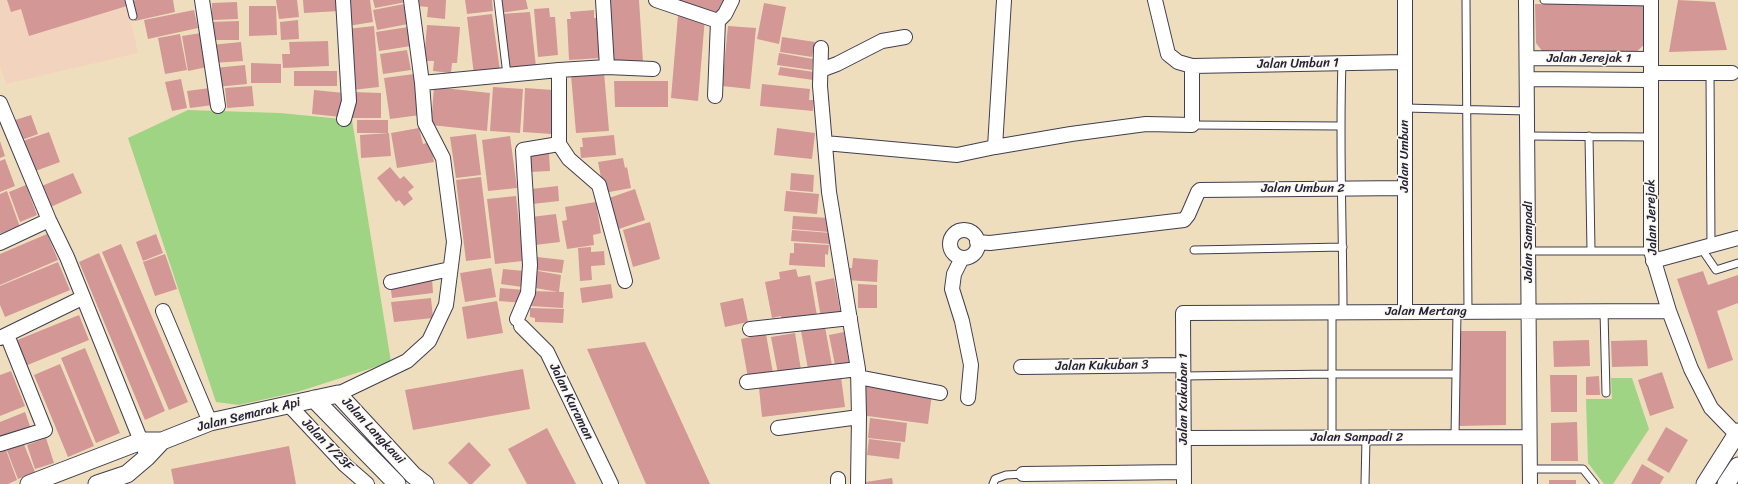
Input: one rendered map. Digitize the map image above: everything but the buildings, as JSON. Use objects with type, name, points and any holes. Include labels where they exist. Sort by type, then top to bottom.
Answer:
[{"type":"street","points":[[202,0],[218,106]]},
{"type":"street","points":[[343,0],[349,101],[344,119]]},
{"type":"street","points":[[338,394],[407,361],[429,340],[446,305],[454,242],[443,158],[424,123],[422,84],[411,0]]},
{"type":"street","points":[[603,0],[607,67]]},
{"type":"street","points":[[656,0],[718,21]]},
{"type":"street","points":[[715,96],[718,21],[725,14],[732,0]]},
{"type":"street","points":[[995,147],[1004,0]]},
{"type":"street","points":[[825,143],[957,155],[1071,134],[1146,124],[1192,125],[1192,66],[1178,62],[1168,54],[1155,0]]},
{"type":"street","name":"Jalan Umbun","points":[[1405,0],[1405,312]]},
{"type":"street","name":"Jalan Sampadi","points":[[1526,0],[1530,484]]},
{"type":"street","name":"Jalan Jerejak","points":[[1651,1],[1650,137],[1652,256],[1669,311],[1691,368],[1711,408],[1737,434]]},
{"type":"street","points":[[821,70],[837,64],[882,41],[905,37]]},
{"type":"street","points":[[821,48],[820,86],[829,192],[858,373],[858,484]]},
{"type":"street","name":"Jalan Jerejak 1","points":[[1527,58],[1651,71]]},
{"type":"street","name":"Jalan Umbun 1","points":[[1192,66],[1405,62]]},
{"type":"street","points":[[422,84],[559,70],[607,67],[653,69]]},
{"type":"street","points":[[559,70],[559,144],[569,159],[599,185],[625,282]]},
{"type":"street","points":[[1651,71],[1732,73]]},
{"type":"street","name":"Jalan Jerejak 1","points":[[1527,79],[1651,71]]},
{"type":"street","points":[[0,103],[49,220],[67,257],[82,298],[147,457]]},
{"type":"street","name":"Jalan Kuraman","points":[[559,144],[523,150],[530,265],[528,293],[519,323],[547,352],[611,484]]},
{"type":"street","name":"Jalan Umbun 2","points":[[977,242],[990,243],[1184,220],[1188,216],[1200,190],[1405,188]]},
{"type":"street","points":[[0,243],[49,220]]},
{"type":"street","points":[[962,258],[954,254],[950,247],[951,238],[957,232],[966,230],[973,234],[977,242],[976,250],[974,254],[962,258],[954,274],[952,289],[962,321],[972,365],[968,398]]},
{"type":"street","points":[[1652,256],[1706,247],[1738,238]]},
{"type":"street","points":[[391,282],[450,269]]},
{"type":"street","points":[[0,444],[46,430],[3,336],[82,298]]},
{"type":"street","points":[[163,311],[210,422]]},
{"type":"street","name":"Jalan Mertang","points":[[1183,313],[1669,311]]},
{"type":"street","name":"Jalan Kukuban 1","points":[[1183,313],[1184,478]]},
{"type":"street","points":[[750,330],[850,318]]},
{"type":"street","name":"Jalan Kukuban 3","points":[[1021,367],[1183,371]]},
{"type":"street","points":[[748,382],[858,373],[940,393]]},
{"type":"street","name":"Jalan Semarak Api","points":[[29,484],[141,441],[162,441],[210,422],[338,394]]},
{"type":"street","name":"Jalan Langkawi","points":[[338,394],[413,474],[425,484]]},
{"type":"street","name":"Jalan Langkawi","points":[[314,399],[397,484]]},
{"type":"street","name":"Jalan 1/23F","points":[[289,405],[346,466],[367,484]]},
{"type":"street","points":[[778,428],[859,417]]},
{"type":"street","points":[[1705,484],[1737,434]]},
{"type":"street","name":"Jalan Sampadi 2","points":[[1184,438],[1529,437]]},
{"type":"street","name":"Jalan Semarak Api","points":[[97,484],[127,474],[147,457],[162,441]]},
{"type":"street","points":[[1726,484],[1738,466]]},
{"type":"street","points":[[1023,474],[1184,478]]},
{"type":"lane","points":[[128,0],[133,16]]},
{"type":"lane","points":[[498,0],[507,75]]},
{"type":"lane","points":[[1455,437],[1456,374],[1462,312],[1466,110],[1466,0]]},
{"type":"lane","points":[[1544,0],[1651,1]]},
{"type":"lane","points":[[1332,438],[1331,374],[1343,248],[1340,126],[1342,63]]},
{"type":"lane","points":[[1710,73],[1706,247],[1716,270],[1738,263]]},
{"type":"lane","points":[[1405,108],[1527,111]]},
{"type":"lane","points":[[1192,125],[1340,126]]},
{"type":"lane","points":[[1527,136],[1650,137]]},
{"type":"lane","points":[[1589,136],[1591,250]]},
{"type":"lane","points":[[1194,250],[1343,248]]},
{"type":"lane","points":[[1528,251],[1591,250],[1652,256]]},
{"type":"lane","points":[[1604,311],[1606,393]]},
{"type":"lane","points":[[1183,371],[1331,374],[1456,374]]},
{"type":"lane","points":[[1365,484],[1366,438]]},
{"type":"lane","points":[[1529,469],[1583,469],[1595,484]]},
{"type":"lane","points":[[993,484],[995,479],[1006,475],[1023,474]]},
{"type":"shaded area","points":[[0,0],[126,0],[138,53],[6,84],[0,67]]},
{"type":"green space","points":[[188,110],[280,113],[352,120],[391,362],[297,392],[239,405],[216,402],[128,138]]},
{"type":"green space","points":[[1611,378],[1632,378],[1649,429],[1613,484],[1604,484],[1588,463],[1586,399],[1612,399]]}]
